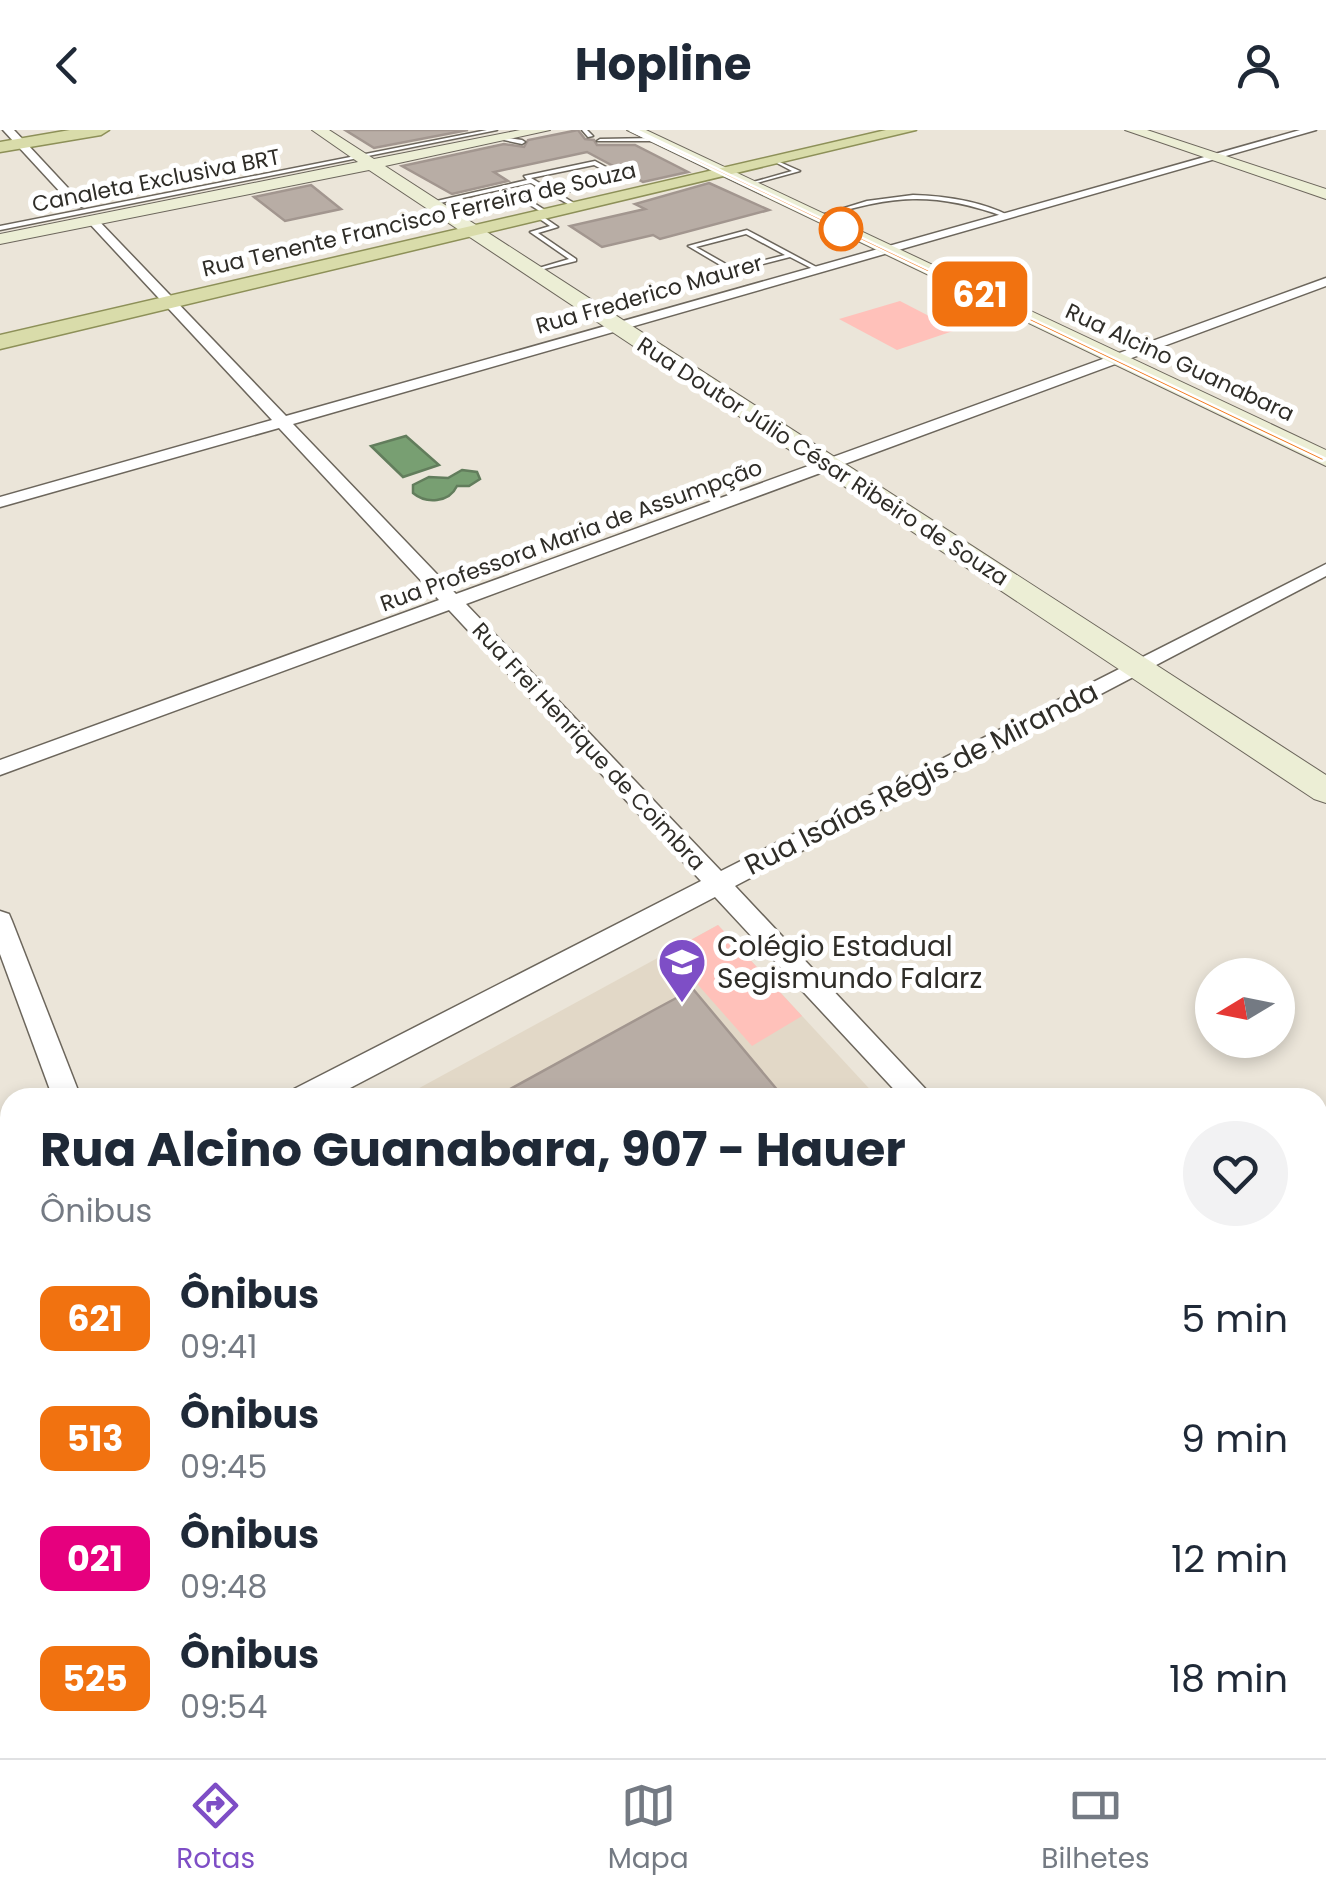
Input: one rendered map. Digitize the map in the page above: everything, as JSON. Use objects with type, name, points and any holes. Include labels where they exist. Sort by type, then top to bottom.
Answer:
[{"type":"main road","points":[[0,148],[15,137],[100,130]]},
{"type":"main road","name":"Rua Doutor Júlio César Ribeiro de Souza","points":[[319,130],[1326,791]]},
{"type":"main road","points":[[0,240],[361,158],[461,130]]},
{"type":"main road","points":[[0,220],[543,130]]},
{"type":"main road","name":"Rua Alcino Guanabara","points":[[634,130],[1326,459]]},
{"type":"main road","name":"Rua Tenente Francisco Ferreira de Souza","points":[[0,342],[474,232],[547,208],[577,208],[908,130]]},
{"type":"main road","points":[[1132,130],[1326,194]]},
{"type":"street","name":"Rua Frederico Maurer","points":[[0,502],[1311,130]]},
{"type":"street","points":[[15,137],[78,205]]},
{"type":"street","name":"Rua Frei Henrique de Coimbra","points":[[93,221],[911,1088]]},
{"type":"street","name":"Rua Professora Maria de Assumpção","points":[[0,768],[1326,282]]},
{"type":"street","name":"Rua Isaías Régis de Miranda","points":[[323,1088],[1326,569]]},
{"type":"street","points":[[0,922],[63,1088]]},
{"type":"lane","name":"Canaleta Exclusiva BRT","points":[[0,228],[438,142],[495,136]]},
{"type":"lane","points":[[438,142],[495,136],[522,142]]},
{"type":"lane","points":[[600,141],[655,140]]},
{"type":"lane","points":[[748,184],[797,172],[777,161]]},
{"type":"lane","points":[[435,206],[514,193],[547,208],[624,178],[594,162],[526,178],[532,181],[547,208],[555,227],[533,232],[574,260],[534,271]]},
{"type":"lane","points":[[435,206],[532,181]]},
{"type":"lane","points":[[818,217],[854,204],[944,195],[1007,216]]},
{"type":"lane","points":[[792,255],[732,270],[691,246],[748,232],[792,255],[819,270]]},
{"type":"shaded area","points":[[900,301],[956,330],[897,350],[839,319]]},
{"type":"shaded area","points":[[406,436],[439,465],[403,477],[371,446]]},
{"type":"shaded area","points":[[462,470],[477,472],[480,479],[469,486],[457,486],[449,496],[437,500],[413,493],[413,485],[429,477],[448,478]]},
{"type":"shaded area","name":"Colégio Estadual Segismundo Falarz","points":[[718,925],[869,1088],[419,1088]]},
{"type":"shaded area","points":[[718,925],[802,1016],[752,1046],[669,952]]},
{"type":"building","points":[[345,130],[468,130],[374,148]]},
{"type":"building","points":[[578,130],[597,145],[635,145],[688,172],[643,182],[587,152],[494,172],[508,181],[452,194],[402,166],[504,144],[524,147],[528,140]]},
{"type":"building","points":[[709,183],[769,210],[660,239],[653,235],[602,247],[570,226],[645,209],[635,204]]},
{"type":"building","points":[[311,185],[341,209],[285,221],[254,197]]},
{"type":"building","points":[[693,989],[776,1088],[512,1088]]},
{"type":"bus line","name":"621","points":[[634,130],[1326,459]]},
{"type":"place","name":"Colégio Estadual Segismundo Falarz","points":[[682,1004]]}]
